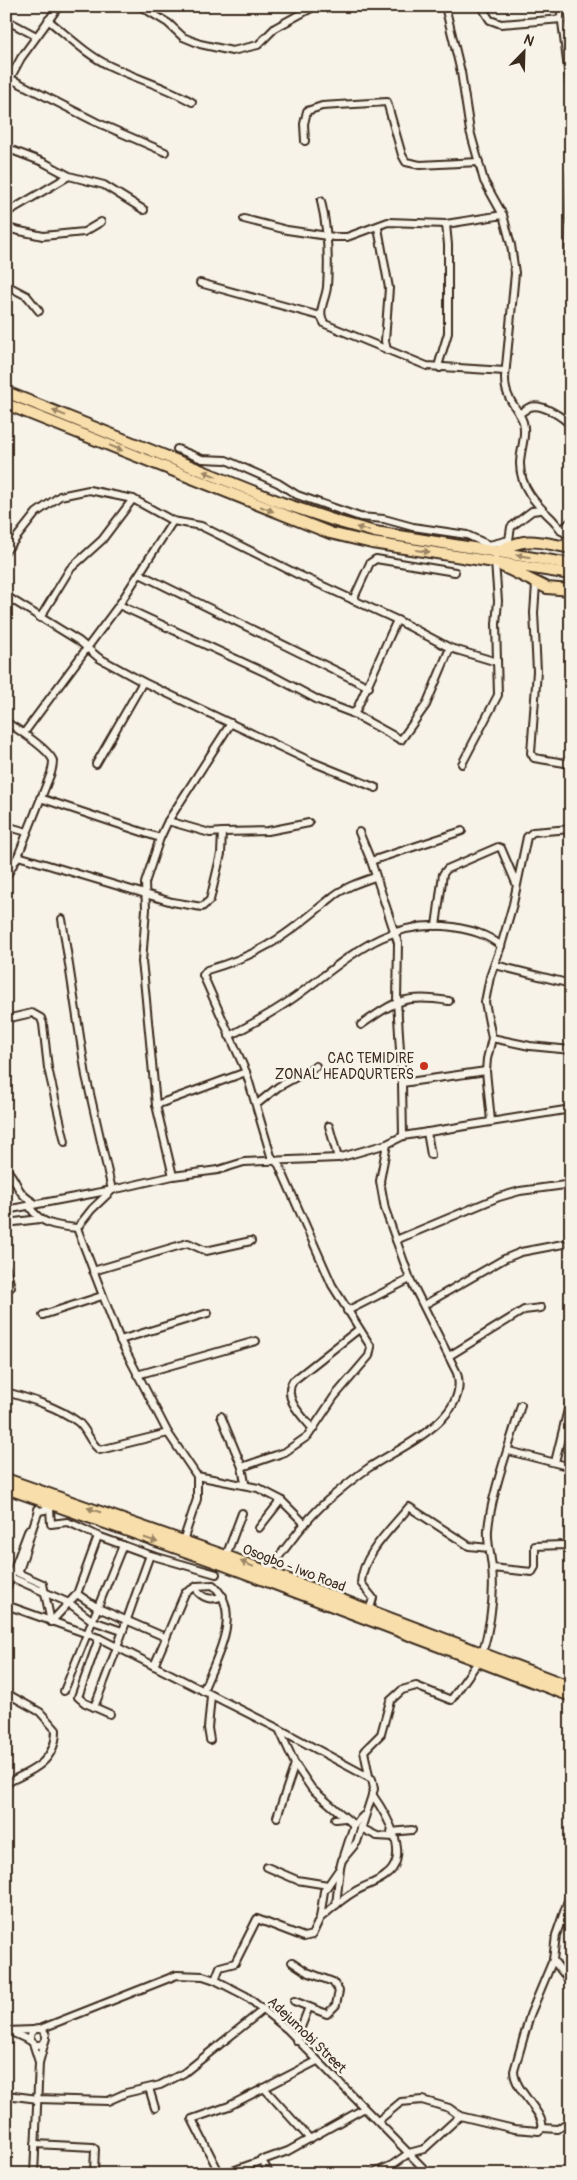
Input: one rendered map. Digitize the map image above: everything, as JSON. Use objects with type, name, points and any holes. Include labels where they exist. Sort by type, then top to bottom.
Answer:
[{"type":"main road","points":[[6,392],[282,503],[339,522],[376,532],[571,574]]},
{"type":"main road","points":[[6,404],[330,533],[372,543],[571,564]]},
{"type":"main road","points":[[496,557],[514,543],[527,541],[568,547]]},
{"type":"main road","points":[[496,557],[536,584],[547,588],[571,590]]},
{"type":"main road","name":"Osogbo - Iwo Road","points":[[6,1479],[480,1659],[570,1687]]},
{"type":"main road","name":"Osogbo - Iwo Road","points":[[6,1488],[38,1507],[183,1541],[222,1560],[267,1572],[369,1612],[480,1659]]},
{"type":"street","points":[[6,86],[21,58],[58,6]]},
{"type":"street","points":[[140,6],[168,23],[183,36],[200,44],[232,51],[258,45],[275,28],[315,6]]},
{"type":"street","points":[[445,6],[461,72],[470,131],[486,186],[503,215],[511,245],[515,273],[505,371],[507,392],[519,414],[525,433],[521,450],[520,473],[525,486],[540,510],[567,532]]},
{"type":"street","points":[[481,6],[490,20],[501,24],[562,19]]},
{"type":"street","points":[[560,6],[571,93]]},
{"type":"street","points":[[6,20],[36,36]]},
{"type":"street","points":[[48,20],[92,56],[110,66],[172,91],[192,102]]},
{"type":"street","points":[[11,79],[96,122],[165,152]]},
{"type":"street","points":[[306,141],[304,124],[307,111],[322,106],[387,102],[406,162],[420,165],[479,162]]},
{"type":"street","points":[[6,148],[43,162],[69,176],[104,185],[144,210]]},
{"type":"street","points":[[571,174],[569,209],[571,284]]},
{"type":"street","points":[[6,213],[69,176]]},
{"type":"street","points":[[320,201],[329,249],[328,286],[320,316],[322,321],[329,327],[427,366],[505,371]]},
{"type":"street","points":[[244,219],[287,230],[347,237],[378,228],[388,222],[446,224],[503,215]]},
{"type":"street","points":[[6,228],[43,236],[84,232],[101,222]]},
{"type":"street","points":[[440,368],[440,357],[448,333],[448,245],[446,224]]},
{"type":"street","points":[[378,228],[389,288],[385,341],[387,350]]},
{"type":"street","points":[[200,283],[320,316]]},
{"type":"street","points":[[6,285],[27,296],[39,310]]},
{"type":"street","points":[[519,414],[531,407],[537,407],[556,414],[571,426]]},
{"type":"street","points":[[177,449],[202,459],[226,460],[278,483],[297,495],[343,512],[360,517],[384,519],[413,527],[467,534],[489,545],[509,540],[511,528],[532,511],[540,510]]},
{"type":"street","points":[[6,551],[36,513],[60,496],[89,490],[133,499],[173,520],[201,526],[397,620],[450,648],[497,662]]},
{"type":"street","points":[[40,618],[70,569],[102,540],[133,499]]},
{"type":"street","points":[[24,733],[54,690],[88,649],[119,605],[173,520]]},
{"type":"street","points":[[568,547],[567,532],[571,522]]},
{"type":"street","points":[[462,764],[498,695],[496,557]]},
{"type":"street","points":[[353,600],[370,563],[376,559],[455,572]]},
{"type":"street","points":[[140,574],[369,687]]},
{"type":"street","points":[[536,584],[534,613],[537,671],[531,754],[534,758],[571,764]]},
{"type":"street","points":[[6,596],[79,641],[99,658],[143,682],[310,761],[376,788]]},
{"type":"street","points":[[119,605],[275,677],[318,700],[352,713],[401,740],[426,705],[450,648]]},
{"type":"street","points":[[352,713],[356,711],[369,687],[397,620]]},
{"type":"street","points":[[96,764],[143,682]]},
{"type":"street","points":[[6,722],[24,733],[50,756],[53,762],[51,773],[18,856],[6,877]]},
{"type":"street","points":[[173,1176],[156,1105],[142,962],[145,883],[160,838],[168,821],[231,723]]},
{"type":"street","points":[[40,798],[160,838]]},
{"type":"street","points":[[168,821],[210,833],[268,831],[309,823]]},
{"type":"street","points":[[6,826],[27,832]]},
{"type":"street","points":[[491,1122],[486,1071],[492,1038],[485,1002],[490,977],[502,946],[529,834],[571,829]]},
{"type":"street","points":[[371,860],[462,831]]},
{"type":"street","points":[[18,856],[146,895],[194,907],[208,904],[221,854],[222,832]]},
{"type":"street","points":[[359,832],[371,860],[398,943],[396,1001],[402,1083],[403,1136]]},
{"type":"street","points":[[436,926],[443,874],[448,869],[494,846],[501,848],[516,884]]},
{"type":"street","points":[[242,1467],[293,1448],[308,1436],[334,1397],[372,1351],[372,1347],[332,1285],[271,1156],[246,1072],[202,978],[204,973],[269,945],[317,911],[330,898],[375,877]]},
{"type":"street","points":[[62,919],[86,1076],[112,1190]]},
{"type":"street","points":[[229,1036],[259,1021],[296,997],[371,941],[394,932],[420,926],[466,929],[484,934],[502,946]]},
{"type":"street","points":[[495,965],[570,984],[571,972]]},
{"type":"street","points":[[361,1025],[396,1001],[409,998],[449,1001]]},
{"type":"street","points":[[6,1019],[32,1013],[41,1018],[44,1024],[48,1068],[65,1142]]},
{"type":"street","points":[[492,1038],[530,1046],[571,1050]]},
{"type":"street","points":[[257,1104],[278,1088],[316,1066]]},
{"type":"street","points":[[402,1083],[486,1071]]},
{"type":"street","points":[[156,1105],[246,1072]]},
{"type":"street","points":[[6,1210],[112,1190],[173,1176],[194,1175],[244,1162],[338,1158],[387,1144],[403,1136],[571,1109]]},
{"type":"street","points":[[329,1126],[338,1158]]},
{"type":"street","points":[[427,1132],[431,1155]]},
{"type":"street","points":[[267,1572],[327,1500],[366,1469],[434,1428],[457,1394],[459,1378],[410,1279],[385,1208],[380,1181],[387,1144]]},
{"type":"street","points":[[6,1169],[12,1175],[22,1196],[33,1205],[40,1220]]},
{"type":"street","points":[[396,1240],[506,1195],[520,1191],[565,1186]]},
{"type":"street","points":[[77,1228],[92,1209],[112,1190]]},
{"type":"street","points":[[21,1207],[22,1196]]},
{"type":"street","points":[[6,1223],[40,1220],[56,1226],[77,1228]]},
{"type":"street","points":[[77,1228],[120,1340],[168,1433],[197,1476],[197,1499],[183,1541]]},
{"type":"street","points":[[93,1271],[188,1243],[194,1244],[201,1250],[206,1251],[251,1241]]},
{"type":"street","points":[[424,1305],[504,1259],[522,1252],[563,1244]]},
{"type":"street","points":[[6,1268],[11,1287]]},
{"type":"street","points":[[348,1311],[410,1279]]},
{"type":"street","points":[[43,1315],[102,1296]]},
{"type":"street","points":[[449,1356],[524,1310],[541,1308]]},
{"type":"street","points":[[120,1340],[208,1314]]},
{"type":"street","points":[[313,1429],[290,1399],[290,1386],[293,1380],[359,1329]]},
{"type":"street","points":[[138,1375],[256,1341]]},
{"type":"street","points":[[6,1392],[41,1403],[80,1423],[100,1450],[168,1433]]},
{"type":"street","points":[[555,1462],[571,1397]]},
{"type":"street","points":[[342,1860],[357,1842],[372,1794],[374,1784],[369,1776],[364,1751],[381,1734],[390,1701],[402,1690],[416,1686],[451,1700],[480,1659],[489,1626],[492,1568],[488,1530],[495,1495],[521,1405]]},
{"type":"street","points":[[220,1416],[242,1467],[245,1483]]},
{"type":"street","points":[[509,1451],[571,1467]]},
{"type":"street","points":[[197,1476],[245,1483],[281,1500],[306,1524]]},
{"type":"street","points":[[259,1528],[281,1500]]},
{"type":"street","points":[[38,1507],[50,1509],[51,1524],[67,1522],[98,1536],[150,1555],[216,1574]]},
{"type":"street","points":[[6,1590],[9,1576],[38,1507]]},
{"type":"street","points":[[38,1507],[32,1525],[29,1544],[18,1573],[43,1584],[51,1622]]},
{"type":"street","points":[[369,1612],[374,1598],[362,1583],[362,1575],[369,1559],[409,1507],[469,1546],[489,1548]]},
{"type":"street","points":[[213,1584],[242,1512]]},
{"type":"street","points":[[51,1622],[77,1594],[98,1536]]},
{"type":"street","points":[[64,1691],[123,1545]]},
{"type":"street","points":[[492,1568],[532,1572],[535,1567],[535,1546],[571,1547]]},
{"type":"street","points":[[94,1707],[118,1647],[125,1622],[150,1555]]},
{"type":"street","points":[[9,1576],[69,1604],[93,1621],[122,1631]]},
{"type":"street","points":[[154,1666],[185,1593],[198,1586],[213,1584]]},
{"type":"street","points":[[203,1691],[226,1626],[226,1606],[223,1596],[213,1584]]},
{"type":"street","points":[[198,1586],[198,1592],[206,1598],[216,1599],[223,1596]]},
{"type":"street","points":[[77,1594],[98,1608],[125,1622],[165,1637]]},
{"type":"street","points":[[6,1605],[99,1638],[369,1776]]},
{"type":"street","points":[[99,1638],[78,1695],[80,1700],[110,1714]]},
{"type":"street","points":[[6,1693],[40,1712],[56,1730],[54,1750],[47,1760],[40,1766],[6,1783]]},
{"type":"street","points":[[210,1740],[208,1728],[211,1696]]},
{"type":"street","points":[[279,1729],[295,1764],[312,1788],[354,1825]]},
{"type":"street","points":[[277,1817],[295,1764]]},
{"type":"street","points":[[320,1918],[354,1892],[385,1876],[399,1856],[393,1834],[380,1806],[372,1794]]},
{"type":"street","points":[[336,1905],[342,1860],[354,1825],[364,1816]]},
{"type":"street","points":[[335,1819],[345,1818]]},
{"type":"street","points":[[361,1828],[377,1836],[412,1830]]},
{"type":"street","points":[[267,1867],[297,1880],[328,1885]]},
{"type":"street","points":[[215,1980],[220,1968],[235,1963],[256,1920],[259,1919],[304,1937],[312,1935],[320,1918],[321,1902],[328,1885],[340,1868]]},
{"type":"street","points":[[542,2128],[542,2120],[521,2092],[514,2078],[514,2071],[530,2015],[553,1960],[556,1935],[571,1892]]},
{"type":"street","points":[[553,1960],[571,1983]]},
{"type":"street","points":[[292,1962],[307,1972],[333,1982],[338,1987],[339,1996],[330,2013],[323,2014],[294,2001]]},
{"type":"street","name":"Adejumobi Street","points":[[8,2031],[37,2030],[58,2024],[177,1976],[203,1976],[215,1980],[246,1996],[264,2009],[429,2174]]},
{"type":"street","points":[[296,2040],[309,2008]]},
{"type":"street","points":[[6,2095],[38,2099],[108,2101],[126,2093],[149,2088],[184,2073],[264,2009]]},
{"type":"street","points":[[8,2031],[38,2045],[45,2040],[58,2024]]},
{"type":"street","points":[[34,2174],[39,2063],[45,2040],[44,2032],[37,2030],[30,2035],[39,2063]]},
{"type":"street","points":[[317,2061],[264,2088],[192,2119],[222,2174],[288,2151],[363,2109]]},
{"type":"street","points":[[149,2088],[155,2108]]},
{"type":"street","points":[[264,2088],[310,2139]]},
{"type":"street","points":[[378,2121],[401,2102],[422,2100],[449,2108],[460,2116],[514,2129],[539,2131],[542,2128],[558,2129],[571,2120]]},
{"type":"street","points":[[372,2174],[392,2165],[409,2154],[424,2149],[460,2116]]},
{"type":"street","points":[[35,2144],[92,2147],[95,2149],[94,2172]]},
{"type":"street","points":[[261,2159],[270,2174]]},
{"type":"place","name":"CAC TEMIDIRE ZONAL HEADQURTERS","points":[[424,1066]]}]
